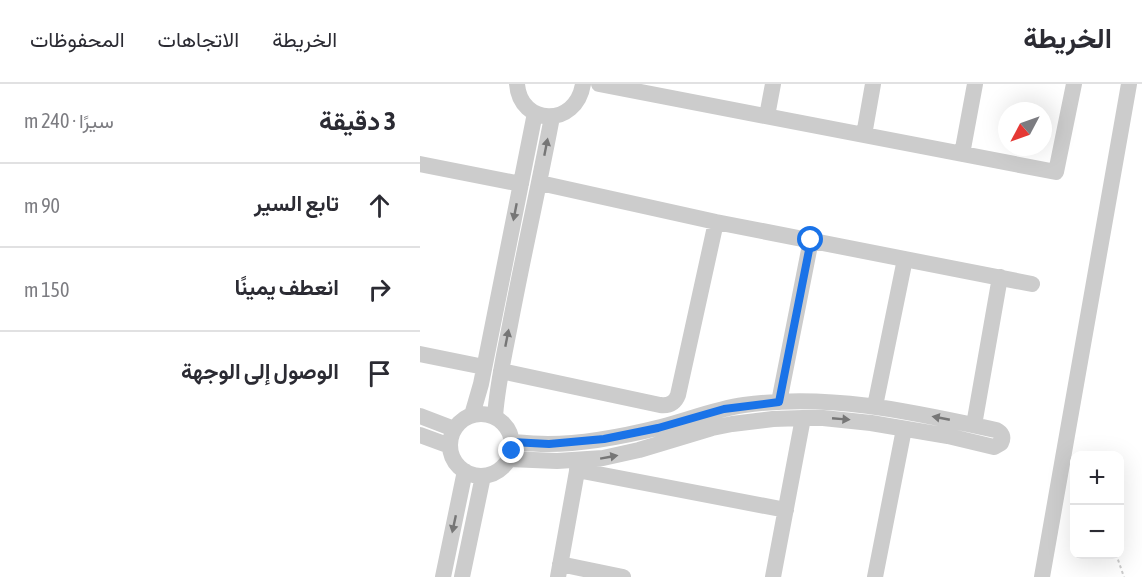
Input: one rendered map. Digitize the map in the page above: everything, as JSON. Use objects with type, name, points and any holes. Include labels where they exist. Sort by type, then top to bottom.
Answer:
[{"type":"street","points":[[517,84],[520,98],[526,106],[535,113],[552,117],[570,110],[577,103],[583,84]]},
{"type":"street","points":[[599,84],[674,91],[767,116],[1056,172],[1074,84]]},
{"type":"street","points":[[767,116],[773,84]]},
{"type":"street","points":[[864,135],[873,84]]},
{"type":"street","points":[[962,154],[975,84]]},
{"type":"street","points":[[1042,577],[1129,84]]},
{"type":"street","points":[[495,417],[520,184],[535,113]]},
{"type":"street","points":[[472,415],[484,367],[540,183],[552,117]]},
{"type":"street","points":[[420,164],[520,184]]},
{"type":"street","points":[[540,183],[716,222],[1032,284]]},
{"type":"street","points":[[501,371],[660,405],[670,404],[678,394],[716,222]]},
{"type":"street","points":[[779,402],[811,240]]},
{"type":"street","points":[[875,406],[905,259]]},
{"type":"street","points":[[974,425],[1000,278]]},
{"type":"street","points":[[420,354],[484,367]]},
{"type":"street","points":[[512,442],[549,444],[604,439],[658,428],[724,409],[779,402],[822,401],[875,406],[974,425],[999,431],[1003,437],[1001,443],[994,447],[948,436],[848,420],[773,419],[712,428],[578,465]]},
{"type":"street","points":[[488,414],[495,417],[507,427],[512,442],[509,459],[498,471],[483,476],[465,471],[455,461],[450,446],[454,429],[472,415],[488,414]]},
{"type":"street","points":[[420,416],[454,429]]},
{"type":"street","points":[[773,577],[803,418]]},
{"type":"street","points":[[875,577],[904,429]]},
{"type":"street","points":[[420,435],[450,446]]},
{"type":"street","points":[[509,459],[578,465],[786,510]]},
{"type":"street","points":[[578,465],[559,571],[623,577]]},
{"type":"street","points":[[443,577],[465,471]]},
{"type":"street","points":[[462,577],[483,476]]},
{"type":"path","points":[[1118,559],[1125,577]]},
{"type":"route","points":[[512,451],[512,442],[549,444],[604,439],[658,428],[724,409],[779,402],[811,240]]}]
